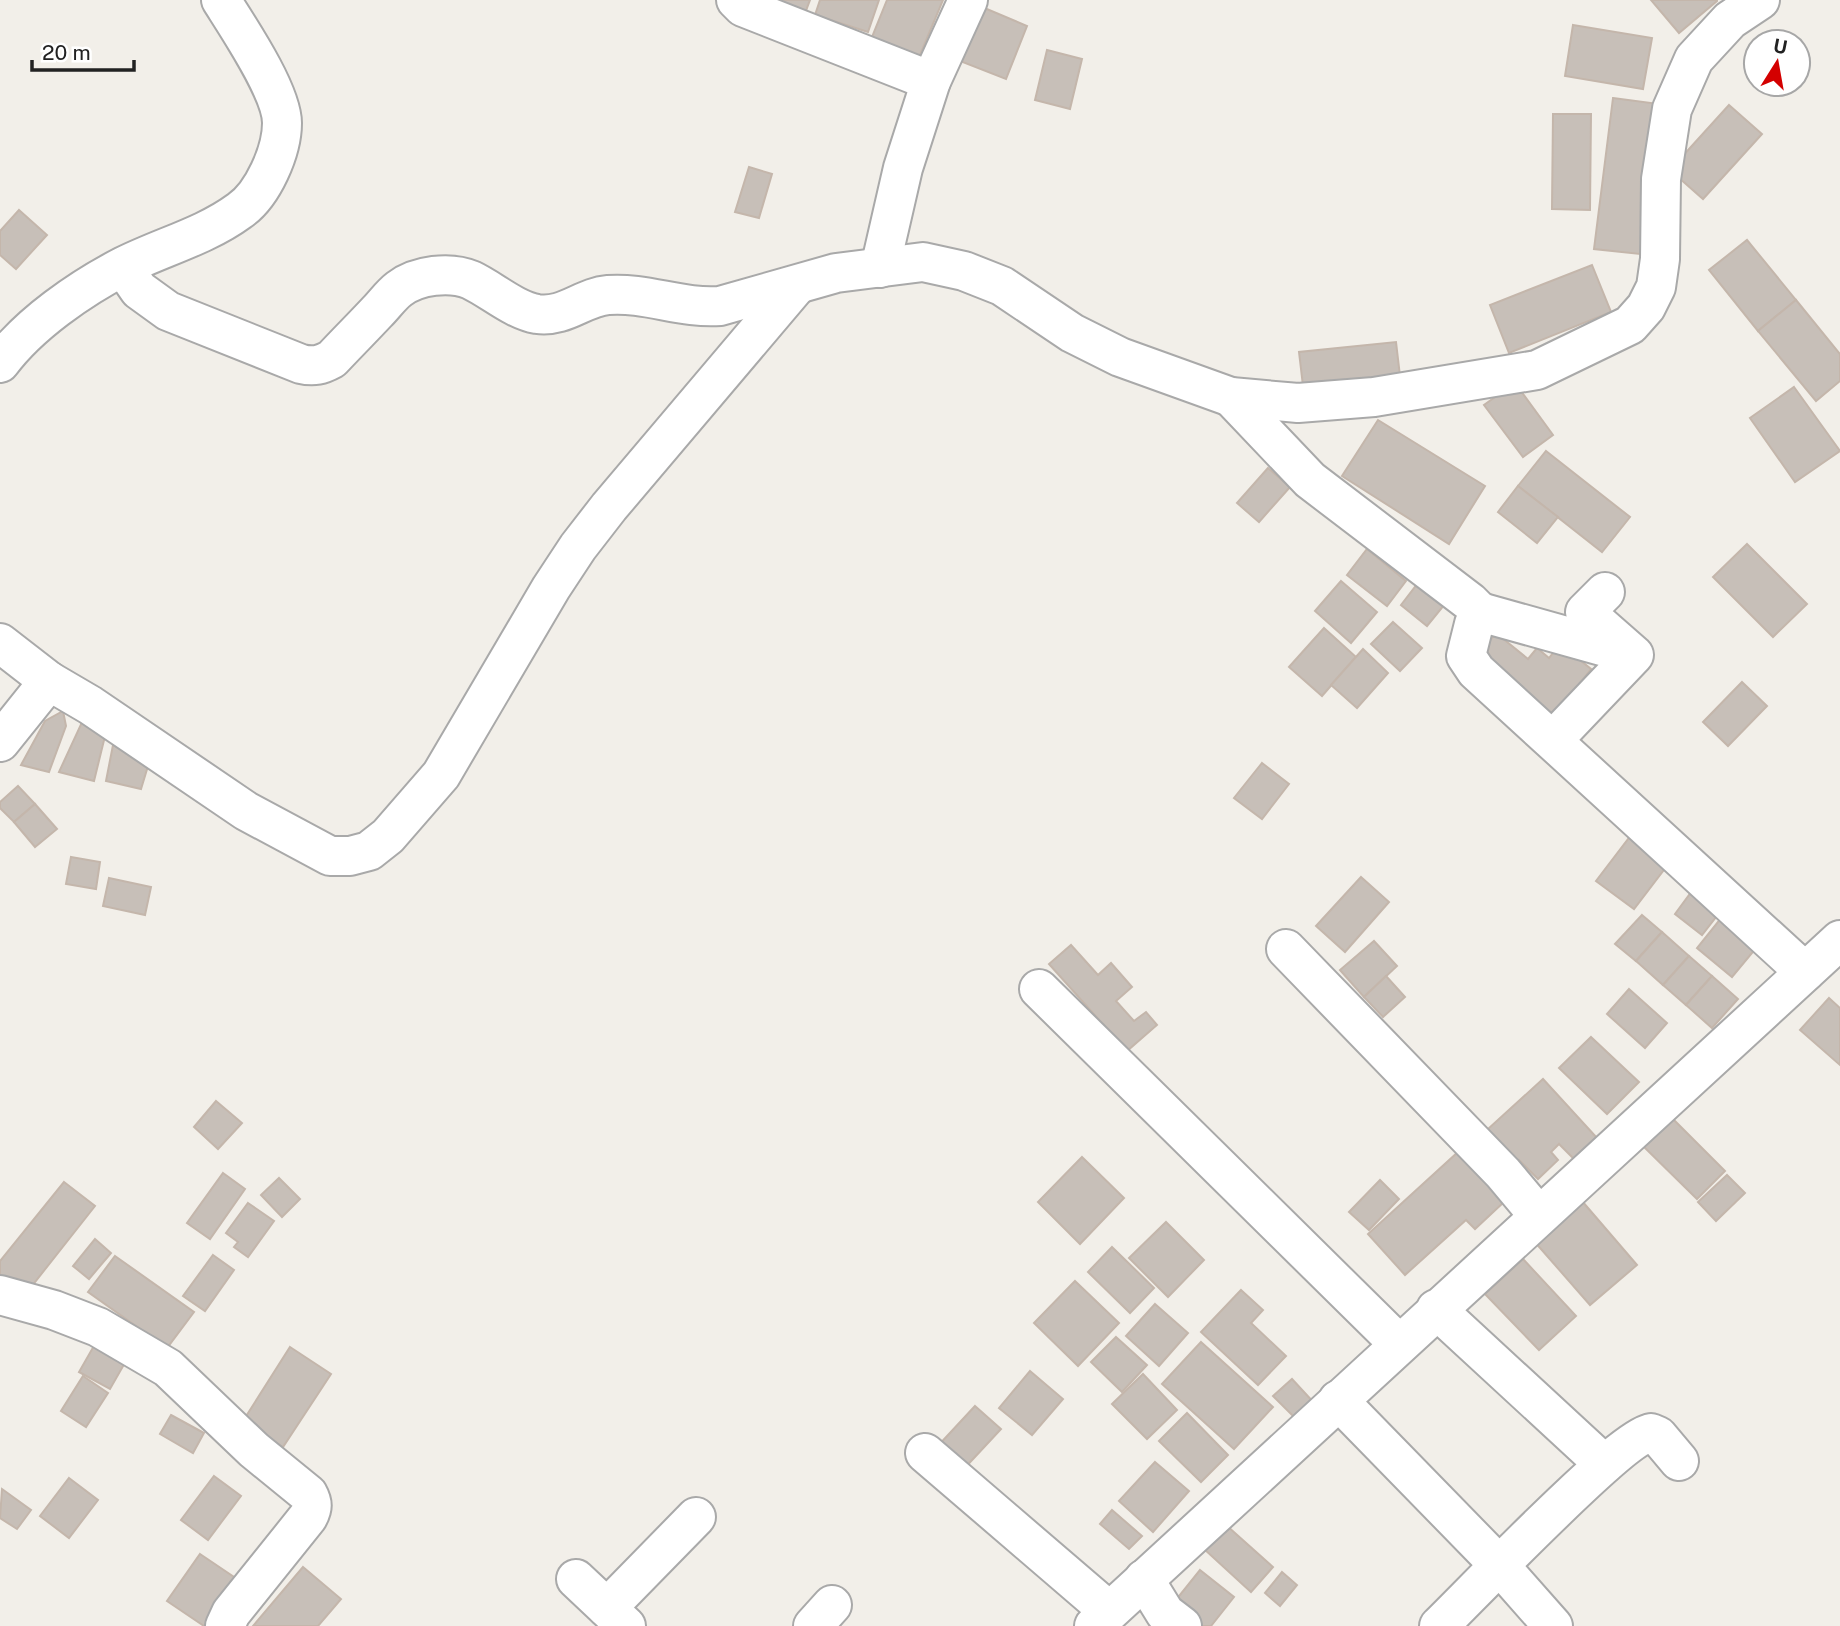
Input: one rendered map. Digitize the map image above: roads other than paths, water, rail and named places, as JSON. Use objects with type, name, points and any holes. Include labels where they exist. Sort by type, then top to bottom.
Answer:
[{"type":"street","points":[[0,363],[10,349],[57,308],[123,267],[241,211],[260,189],[276,159],[282,122],[275,96],[255,54],[221,0]]},
{"type":"street","points":[[736,0],[743,7],[931,81]]},
{"type":"street","points":[[880,268],[903,168],[931,81],[968,0]]},
{"type":"street","points":[[123,267],[139,290],[168,311],[311,366],[321,365],[332,359],[399,288],[429,277],[467,278],[534,314],[551,315],[605,295],[634,296],[705,308],[733,304],[836,273],[923,262],[964,271],[1002,286],[1072,333],[1120,357],[1231,397],[1298,403],[1374,397],[1537,370],[1630,325],[1646,307],[1656,287],[1660,259],[1661,179],[1672,108],[1694,59],[1730,20],[1760,0]]},
{"type":"street","points":[[0,643],[49,681],[90,705],[246,811],[330,856],[350,856],[369,850],[388,835],[441,775],[551,588],[593,527],[797,285]]},
{"type":"street","points":[[1231,397],[1310,480],[1480,612],[1634,655]]},
{"type":"street","points":[[1605,592],[1585,612],[1634,655]]},
{"type":"street","points":[[1480,612],[1467,648],[1467,660],[1476,671],[1805,972]]},
{"type":"street","points":[[1553,740],[1634,655]]},
{"type":"street","points":[[0,742],[49,681]]},
{"type":"street","points":[[925,1453],[1101,1619],[1840,940]]},
{"type":"street","points":[[1286,949],[1503,1173],[1539,1216]]},
{"type":"street","points":[[1039,989],[1399,1344]]},
{"type":"street","points":[[0,1296],[54,1310],[98,1327],[168,1368],[254,1450],[308,1494],[312,1501],[312,1510],[308,1517],[231,1613],[225,1626]]},
{"type":"street","points":[[1436,1309],[1604,1464]]},
{"type":"street","points":[[1338,1400],[1500,1566],[1553,1626]]},
{"type":"street","points":[[1439,1626],[1604,1464],[1638,1438],[1651,1433],[1658,1436],[1679,1461]]},
{"type":"street","points":[[576,1579],[617,1617],[696,1517]]},
{"type":"street","points":[[1144,1579],[1165,1612],[1182,1626]]}]
